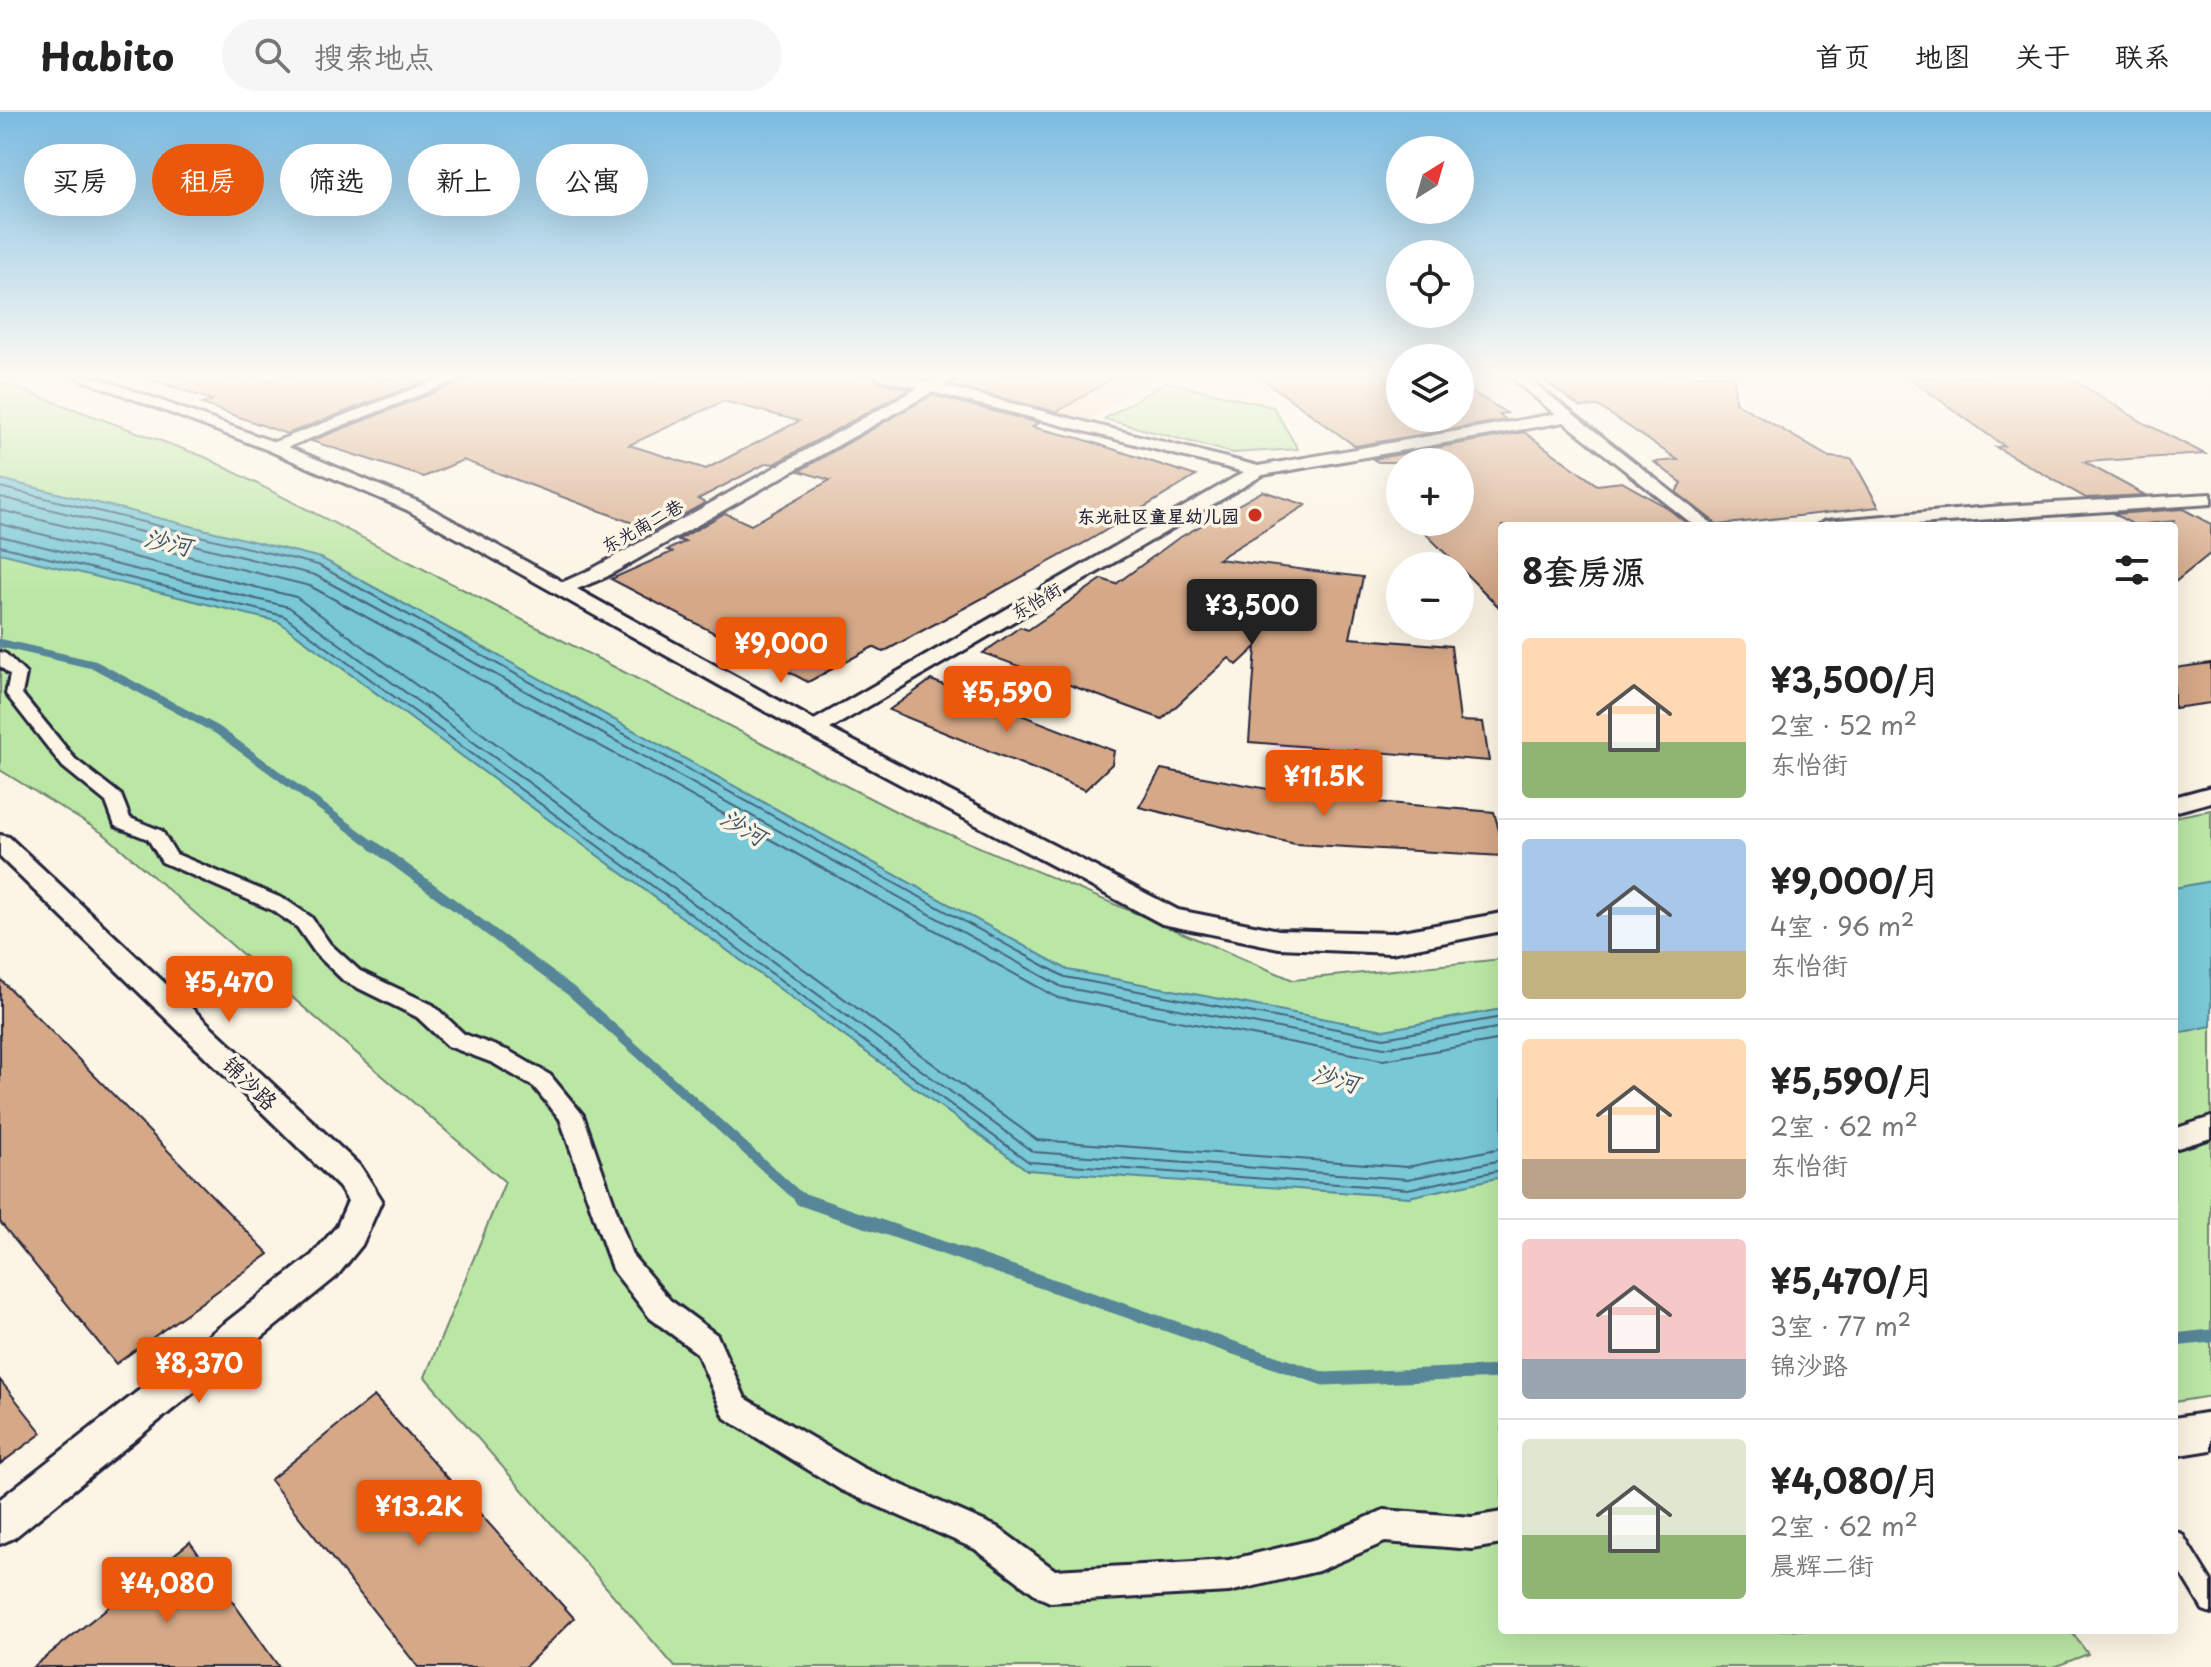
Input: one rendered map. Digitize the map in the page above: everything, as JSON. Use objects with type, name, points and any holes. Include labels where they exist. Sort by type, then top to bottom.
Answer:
[{"type":"street","points":[[275,448],[413,506],[814,729],[1171,918],[1279,939],[1391,943],[1498,923]]},
{"type":"street","name":"东光南二巷","points":[[560,590],[599,573],[822,448]]},
{"type":"street","name":"东怡街","points":[[1166,448],[1258,471]]},
{"type":"street","name":"东怡街","points":[[814,729],[1258,471],[1391,448]]},
{"type":"street","points":[[1609,448],[1701,522]]},
{"type":"street","points":[[1872,522],[2211,499]]},
{"type":"street","points":[[0,657],[18,674],[14,694],[69,763],[114,799],[122,822],[155,835],[169,858],[279,905],[304,922],[323,949],[352,976],[425,1011],[456,1040],[501,1057],[542,1081],[571,1115],[621,1261],[660,1309],[707,1344],[735,1408],[852,1479],[986,1538],[1050,1586],[1229,1576],[1318,1555],[1384,1526],[1472,1533],[1498,1529]]},
{"type":"street","points":[[2178,804],[2211,794]]},
{"type":"street","name":"锦沙路","points":[[0,843],[350,1177],[365,1200],[350,1235],[324,1266],[0,1524]]},
{"type":"street","points":[[2178,1138],[2211,1127]]},
{"type":"street","points":[[2178,1436],[2211,1431]]},
{"type":"lane","points":[[2178,1548],[2211,1602]]},
{"type":"green space","points":[[0,448],[179,448],[205,457],[899,813],[1293,980],[1498,959],[1498,1634],[2073,1634],[2088,1654],[2054,1667],[675,1667],[425,1377],[505,1182],[104,834],[0,770]]},
{"type":"green space","points":[[1212,448],[1298,449],[1233,453]]},
{"type":"green space","points":[[2211,810],[2211,1396],[2178,1401],[2178,816]]},
{"type":"water","name":"沙河","points":[[0,479],[321,558],[1068,970],[1384,1030],[1498,1010],[1498,1178],[1409,1197],[1027,1170],[279,622],[0,553]]},
{"type":"water","points":[[2211,881],[2211,1026],[2178,1033],[2178,887]]},
{"type":"building","points":[[332,448],[637,448],[706,469],[748,448],[804,448],[698,499],[705,503],[654,531],[463,460],[424,477]]},
{"type":"building","points":[[840,448],[1108,448],[1196,476],[1088,541],[883,652],[873,647],[808,682],[611,579],[672,552],[667,550],[685,542],[678,540],[725,513],[751,525],[830,480],[799,471]]},
{"type":"building","points":[[1435,448],[1437,448],[1545,448],[1597,485],[1622,482],[1666,507],[1685,522],[1498,522],[1498,606],[1474,582],[1474,552],[1444,552],[1428,536],[1474,536],[1474,448]]},
{"type":"building","points":[[1660,448],[1813,448],[1829,457],[1852,459],[1879,507],[1745,522],[1714,522],[1676,492],[1682,483],[1654,462],[1678,460]]},
{"type":"building","points":[[1997,448],[2192,448],[2205,454],[2084,462],[2145,495],[2086,498]]},
{"type":"building","points":[[1386,457],[1386,462],[1373,459]]},
{"type":"building","points":[[1263,491],[1306,505],[1218,559],[1363,577],[1350,638],[1451,646],[1460,721],[1483,722],[1489,761],[1249,742],[1256,647],[1237,665],[1229,658],[1162,719],[983,653],[1020,627],[1028,630],[1102,579],[1116,584],[1177,539]]},
{"type":"building","points":[[2183,509],[2211,524],[2211,553],[2178,580],[2178,522],[2129,522],[2114,514]]},
{"type":"building","points":[[2211,663],[2211,703],[2178,707],[2178,667]]},
{"type":"building","points":[[931,680],[1114,751],[1112,764],[1085,790],[889,710]]},
{"type":"building","points":[[1161,769],[1305,796],[1494,812],[1498,826],[1498,856],[1295,844],[1139,807]]},
{"type":"building","points":[[0,979],[269,1254],[116,1364],[0,1222]]},
{"type":"building","points":[[0,1380],[42,1433],[0,1464]]},
{"type":"building","points":[[374,1396],[574,1618],[525,1667],[418,1667],[270,1480]]},
{"type":"building","points":[[190,1542],[279,1667],[33,1667]]},
{"type":"waterway","points":[[0,643],[95,665],[217,730],[376,847]]},
{"type":"waterway","points":[[373,845],[572,992],[803,1201]]},
{"type":"waterway","points":[[801,1199],[1324,1379],[1498,1372]]},
{"type":"waterway","points":[[2178,1340],[2211,1336]]},
{"type":"place","name":"东光社区童星幼儿园","points":[[1255,515]]}]
